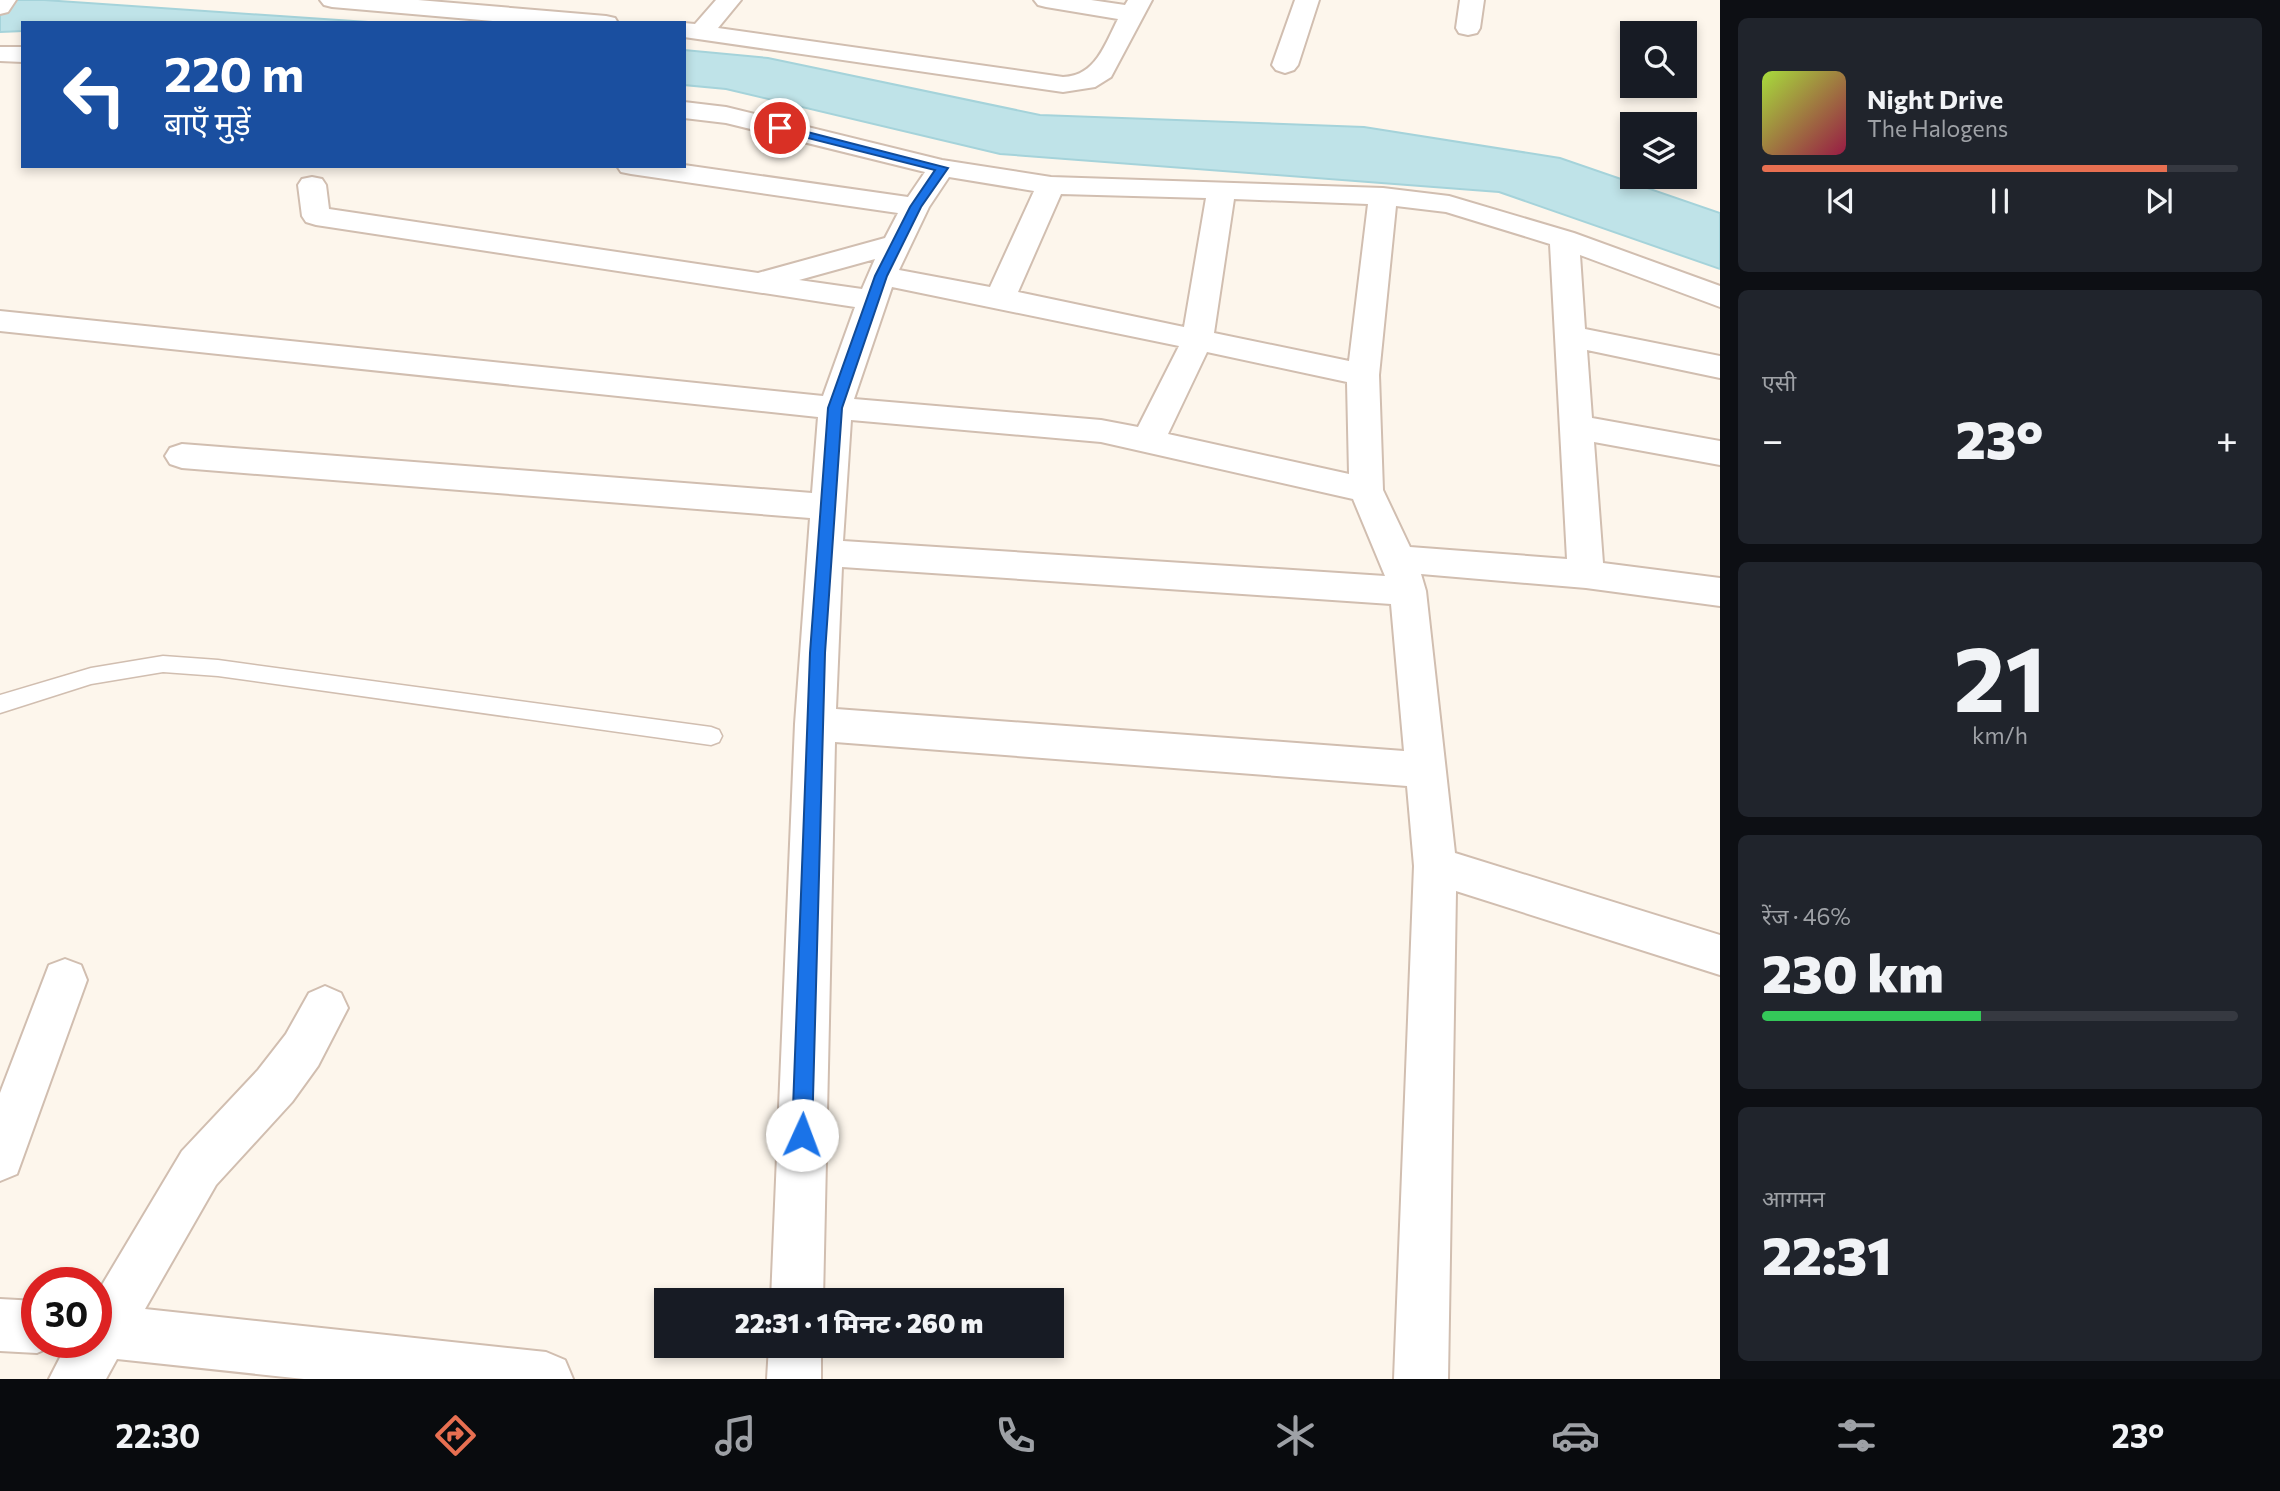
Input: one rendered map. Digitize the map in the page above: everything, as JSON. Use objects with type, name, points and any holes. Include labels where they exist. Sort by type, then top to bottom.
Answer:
[{"type":"street","points":[[0,7],[4,0]]},
{"type":"street","points":[[332,0],[384,2],[585,21]]},
{"type":"street","points":[[693,30],[729,0]]},
{"type":"street","points":[[693,30],[1057,84],[1078,85],[1092,81],[1102,72],[1137,7],[1046,0]]},
{"type":"street","points":[[1285,65],[1307,0]]},
{"type":"street","points":[[1468,28],[1472,0]]},
{"type":"street","points":[[0,54],[21,55]]},
{"type":"street","points":[[686,110],[726,115],[942,168],[1051,185],[1383,196],[1449,204],[1564,239],[1720,297]]},
{"type":"street","points":[[645,168],[915,207]]},
{"type":"street","points":[[797,1288],[815,723],[835,408],[883,273],[915,207],[942,168]]},
{"type":"street","points":[[312,185],[316,216],[754,282],[883,273],[1363,375]]},
{"type":"street","points":[[1000,298],[1051,185]]},
{"type":"street","points":[[1148,441],[1197,341],[1221,192]]},
{"type":"street","points":[[1383,196],[1363,375],[1366,490],[1403,575],[1435,866],[1421,1379]]},
{"type":"street","points":[[1564,239],[1586,574]]},
{"type":"street","points":[[754,282],[883,273]]},
{"type":"street","points":[[0,321],[835,408],[1101,431],[1366,490]]},
{"type":"street","points":[[1570,336],[1720,367]]},
{"type":"street","points":[[1576,427],[1720,453]]},
{"type":"street","points":[[182,456],[827,507]]},
{"type":"street","points":[[824,553],[1403,575],[1586,574],[1720,592]]},
{"type":"street","points":[[815,723],[1426,770]]},
{"type":"street","points":[[1435,866],[1720,955]]},
{"type":"street","points":[[0,1157],[65,980]]},
{"type":"street","points":[[112,1311],[200,1168],[275,1086],[302,1050],[325,1009]]},
{"type":"street","points":[[0,1325],[21,1326]]},
{"type":"street","points":[[112,1332],[546,1379]]},
{"type":"street","points":[[76,1379],[86,1358]]},
{"type":"street","points":[[794,1379],[795,1358]]},
{"type":"lane","points":[[0,704],[91,676],[163,664],[218,668],[711,736]]},
{"type":"water","points":[[0,0],[44,0],[354,21],[21,21],[21,31],[0,32]]},
{"type":"water","points":[[686,50],[768,58],[1040,115],[1364,127],[1560,158],[1620,179],[1620,189],[1650,189],[1720,213],[1720,269],[1499,192],[1000,154],[726,89],[686,85]]},
{"type":"route","points":[[780,128],[942,168],[915,207],[881,276],[835,408],[829,462],[818,653],[802,1135]]}]
